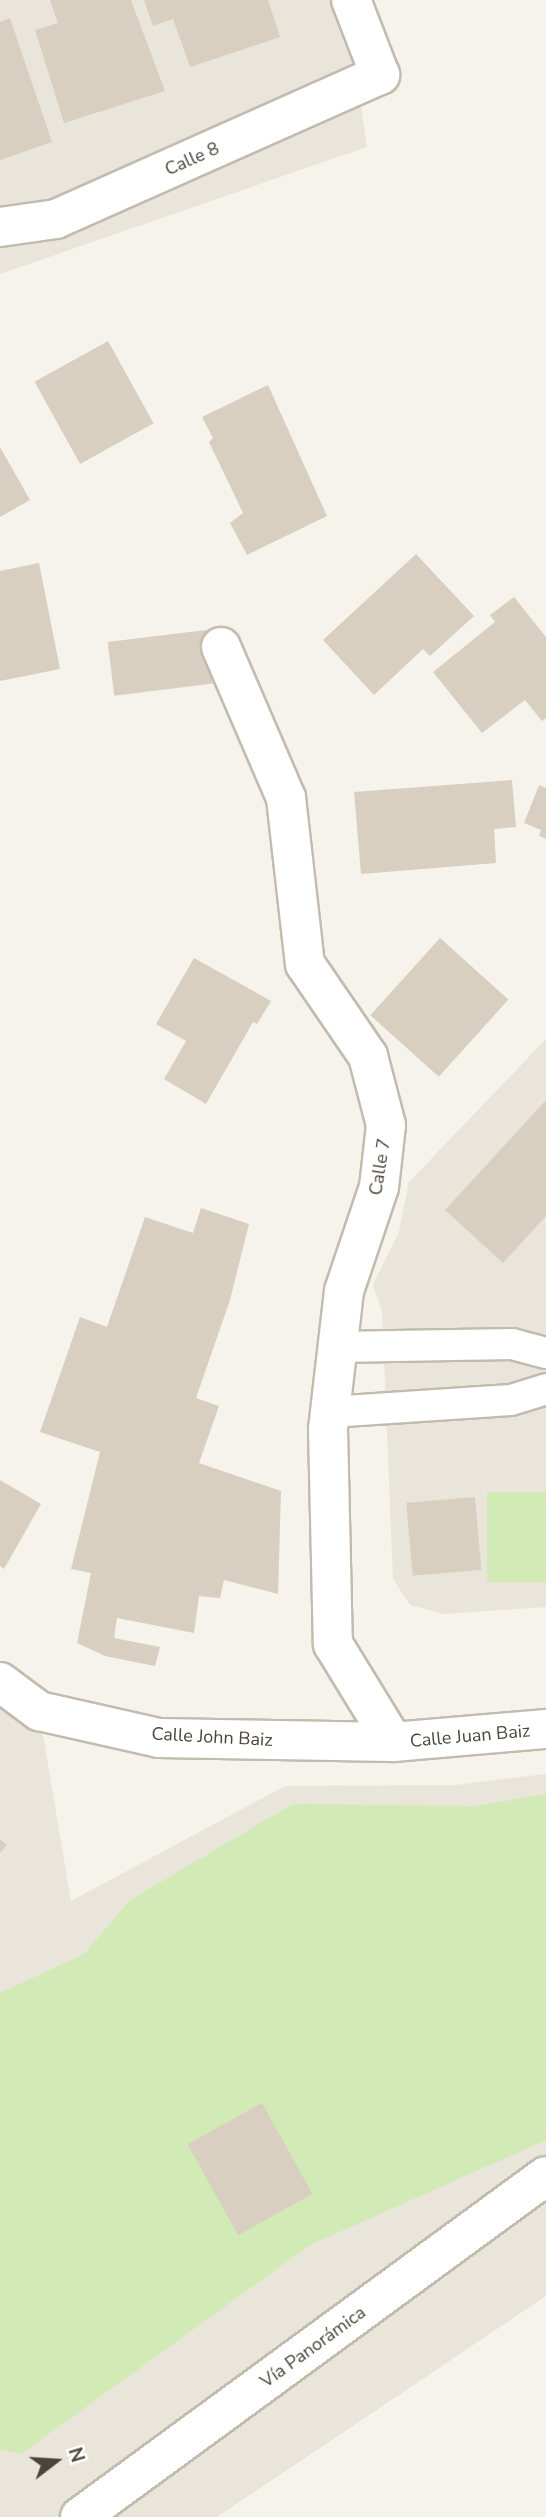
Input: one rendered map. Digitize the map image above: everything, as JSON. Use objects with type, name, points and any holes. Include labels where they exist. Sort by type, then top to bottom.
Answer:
[{"type":"street","name":"Calle 8","points":[[0,228],[56,219],[380,75],[351,0]]},
{"type":"street","name":"Calle 7","points":[[221,647],[286,799],[305,964],[368,1056],[386,1125],[379,1187],[344,1291],[330,1412],[333,1644],[393,1742]]},
{"type":"street","name":"Calle John Baiz","points":[[0,1682],[39,1711],[159,1738],[393,1742]]},
{"type":"street","name":"Calle Juan Baiz","points":[[393,1742],[546,1729]]},
{"type":"street","name":"Vía Panorámica","points":[[80,2517],[546,2176]]},
{"type":"lane","points":[[336,1347],[512,1344],[546,1353]]},
{"type":"lane","points":[[330,1412],[511,1400],[546,1389]]},
{"type":"shaded area","points":[[0,0],[330,0],[354,59],[367,147],[0,274]]},
{"type":"shaded area","points":[[546,1039],[546,1607],[444,1614],[410,1605],[393,1579],[382,1312],[373,1285],[399,1232],[409,1182]]},
{"type":"shaded area","points":[[0,1679],[39,1711],[71,1901],[285,1786],[455,1785],[546,1774],[546,2296],[217,2517],[0,2517]]},
{"type":"green space","points":[[487,1492],[546,1492],[546,1582],[487,1582]]},
{"type":"green space","points":[[546,1794],[546,2140],[310,2245],[21,2454],[0,2449],[0,1993],[84,1954],[130,1900],[293,1804],[476,1806]]},
{"type":"building","points":[[50,0],[131,0],[165,91],[64,123],[35,30],[58,23]]},
{"type":"building","points":[[144,0],[268,0],[280,37],[190,67],[173,19],[153,26]]},
{"type":"building","points":[[10,18],[52,142],[0,160],[0,22]]},
{"type":"building","points":[[108,341],[154,423],[80,464],[35,382]]},
{"type":"building","points":[[268,385],[327,516],[247,555],[230,523],[243,513],[209,442],[213,438],[202,417]]},
{"type":"building","points":[[0,447],[30,500],[0,517]]},
{"type":"building","points":[[416,554],[474,616],[430,656],[423,649],[374,695],[323,640]]},
{"type":"building","points":[[39,563],[60,669],[0,681],[0,571]]},
{"type":"building","points":[[514,597],[546,637],[546,718],[542,721],[525,700],[482,733],[433,672],[495,622],[490,615]]},
{"type":"building","points":[[206,630],[213,684],[114,696],[108,642]]},
{"type":"building","points":[[512,780],[516,827],[494,829],[496,863],[361,874],[354,792]]},
{"type":"building","points":[[539,785],[546,788],[546,839],[539,836],[541,830],[524,823]]},
{"type":"building","points":[[440,938],[508,1000],[439,1077],[370,1015]]},
{"type":"building","points":[[194,958],[271,1001],[257,1024],[253,1022],[206,1104],[164,1079],[186,1041],[156,1024]]},
{"type":"building","points":[[546,1100],[546,1216],[503,1263],[445,1210]]},
{"type":"building","points":[[201,1208],[249,1224],[230,1300],[196,1398],[219,1406],[199,1463],[281,1491],[278,1594],[224,1580],[220,1598],[199,1596],[194,1633],[117,1618],[114,1638],[160,1647],[155,1666],[105,1656],[77,1643],[91,1573],[71,1569],[100,1452],[40,1432],[80,1317],[107,1327],[145,1217],[193,1233]]},
{"type":"building","points":[[0,1480],[41,1504],[4,1569],[0,1566]]},
{"type":"building","points":[[475,1497],[481,1570],[413,1576],[406,1503]]},
{"type":"building","points":[[0,1839],[7,1845],[0,1853]]},
{"type":"building","points":[[262,2103],[312,2194],[238,2235],[188,2144]]}]
